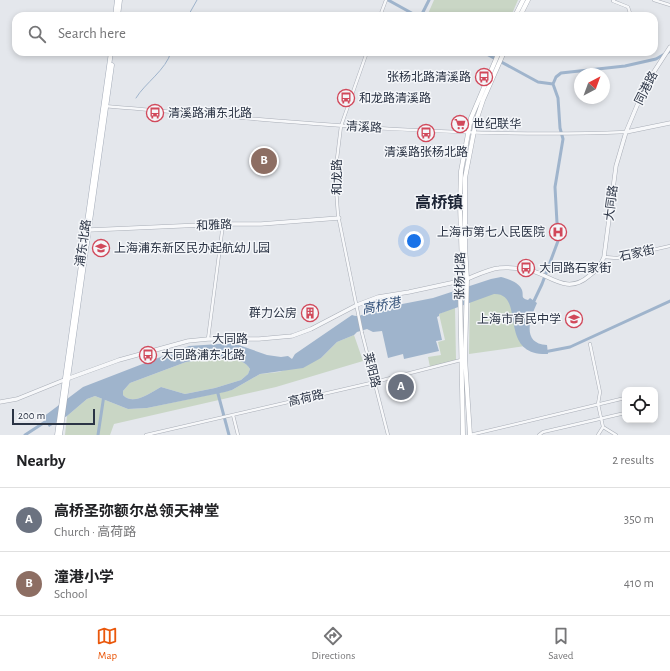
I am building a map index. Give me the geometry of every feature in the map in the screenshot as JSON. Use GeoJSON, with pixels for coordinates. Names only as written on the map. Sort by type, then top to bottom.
{"type":"FeatureCollection","features":[{"type":"Feature","properties":{"kind":"main road"},"geometry":{"type":"LineString","coordinates":[[116,12],[117,0]]}},
{"type":"Feature","properties":{"kind":"main road"},"geometry":{"type":"LineString","coordinates":[[117,12],[120,0]]}},
{"type":"Feature","properties":{"kind":"main road"},"geometry":{"type":"LineString","coordinates":[[517,12],[523,0]]}},
{"type":"Feature","properties":{"kind":"main road"},"geometry":{"type":"LineString","coordinates":[[522,12],[528,0]]}},
{"type":"Feature","properties":{"kind":"main road","name":"浦东北路"},"geometry":{"type":"LineString","coordinates":[[57,435],[111,56]]}},
{"type":"Feature","properties":{"kind":"main road","name":"张杨北路"},"geometry":{"type":"LineString","coordinates":[[470,435],[460,308],[460,281],[462,267],[460,204],[461,171],[471,118],[498,58]]}},
{"type":"Feature","properties":{"kind":"main road","name":"张杨北路"},"geometry":{"type":"LineString","coordinates":[[463,435],[463,359],[467,285],[464,178],[476,121],[498,58]]}},
{"type":"Feature","properties":{"kind":"main road","name":"浦东北路"},"geometry":{"type":"LineString","coordinates":[[66,379],[89,230],[104,106]]}},
{"type":"Feature","properties":{"kind":"main road"},"geometry":{"type":"LineString","coordinates":[[460,281],[467,278]]}},
{"type":"Feature","properties":{"kind":"main road","name":"浦东北路"},"geometry":{"type":"LineString","coordinates":[[60,435],[63,400]]}},
{"type":"Feature","properties":{"kind":"street"},"geometry":{"type":"LineString","coordinates":[[381,12],[386,0]]}},
{"type":"Feature","properties":{"kind":"street"},"geometry":{"type":"LineString","coordinates":[[614,0],[613,1],[628,7],[630,12]]}},
{"type":"Feature","properties":{"kind":"street"},"geometry":{"type":"LineString","coordinates":[[654,0],[670,5]]}},
{"type":"Feature","properties":{"kind":"street","name":"同港路"},"geometry":{"type":"LineString","coordinates":[[626,132],[646,84],[670,46]]}},
{"type":"Feature","properties":{"kind":"street","name":"和龙路"},"geometry":{"type":"LineString","coordinates":[[357,307],[339,218],[335,175],[341,126],[366,56]]}},
{"type":"Feature","properties":{"kind":"street","name":"清溪路"},"geometry":{"type":"LineString","coordinates":[[104,106],[341,126],[468,132],[554,134],[626,132]]}},
{"type":"Feature","properties":{"kind":"street"},"geometry":{"type":"LineString","coordinates":[[626,132],[670,123]]}},
{"type":"Feature","properties":{"kind":"street","name":"大同路"},"geometry":{"type":"LineString","coordinates":[[467,278],[498,268],[526,269],[554,281],[565,284],[576,284],[594,272],[601,264],[604,257],[616,166],[626,132]]}},
{"type":"Feature","properties":{"kind":"street","name":"和雅路"},"geometry":{"type":"LineString","coordinates":[[89,230],[224,224],[261,224],[339,218]]}},
{"type":"Feature","properties":{"kind":"street"},"geometry":{"type":"LineString","coordinates":[[208,339],[224,224]]}},
{"type":"Feature","properties":{"kind":"street","name":"石家街"},"geometry":{"type":"LineString","coordinates":[[604,257],[617,258],[670,246]]}},
{"type":"Feature","properties":{"kind":"street","name":"大同路"},"geometry":{"type":"LineString","coordinates":[[0,402],[17,399],[119,360],[188,341],[208,339],[259,339],[292,336],[311,329],[378,297],[460,281]]}},
{"type":"Feature","properties":{"kind":"street","name":"莱阳路"},"geometry":{"type":"LineString","coordinates":[[357,307],[362,334],[388,435]]}},
{"type":"Feature","properties":{"kind":"street"},"geometry":{"type":"LineString","coordinates":[[590,344],[600,392],[598,404],[600,418],[603,427],[616,435]]}},
{"type":"Feature","properties":{"kind":"street","name":"高荷路"},"geometry":{"type":"LineString","coordinates":[[146,435],[375,382],[463,359]]}},
{"type":"Feature","properties":{"kind":"street"},"geometry":{"type":"LineString","coordinates":[[470,435],[622,399]]}},
{"type":"Feature","properties":{"kind":"street"},"geometry":{"type":"LineString","coordinates":[[539,435],[543,432],[622,414]]}},
{"type":"Feature","properties":{"kind":"street"},"geometry":{"type":"LineString","coordinates":[[233,415],[238,435]]}},
{"type":"Feature","properties":{"kind":"street"},"geometry":{"type":"LineString","coordinates":[[598,435],[603,427]]}},
{"type":"Feature","properties":{"kind":"green space"},"geometry":{"type":"Polygon","coordinates":[[[434,0],[518,0],[513,12],[429,12],[434,0]]]}},
{"type":"Feature","properties":{"kind":"green space"},"geometry":{"type":"Polygon","coordinates":[[[488,288],[512,299],[525,346],[469,354],[470,296],[488,288]]]}},
{"type":"Feature","properties":{"kind":"green space"},"geometry":{"type":"Polygon","coordinates":[[[455,307],[456,360],[430,367],[428,357],[441,355],[438,342],[445,340],[439,314],[455,307]]]}},
{"type":"Feature","properties":{"kind":"green space"},"geometry":{"type":"Polygon","coordinates":[[[354,335],[363,361],[276,387],[114,424],[110,435],[65,435],[67,416],[87,399],[95,396],[128,409],[147,408],[232,390],[260,374],[279,372],[321,358],[337,342],[354,335]]]}},
{"type":"Feature","properties":{"kind":"green space"},"geometry":{"type":"Polygon","coordinates":[[[218,357],[234,358],[246,364],[250,369],[248,374],[241,380],[215,388],[185,394],[161,387],[137,399],[127,398],[123,395],[123,391],[130,383],[186,362],[218,357]]]}},
{"type":"Feature","properties":{"kind":"water"},"geometry":{"type":"Polygon","coordinates":[[[501,277],[513,281],[521,287],[524,298],[528,300],[530,298],[537,303],[530,323],[531,335],[533,340],[539,344],[547,345],[548,354],[532,352],[522,345],[517,336],[509,303],[504,296],[494,294],[439,314],[437,317],[442,340],[436,341],[439,351],[404,359],[403,354],[388,358],[382,331],[373,332],[367,329],[357,332],[354,335],[337,342],[321,358],[303,368],[260,374],[232,390],[225,392],[147,408],[128,409],[95,396],[87,399],[67,416],[49,427],[43,417],[83,387],[189,346],[233,343],[267,355],[281,357],[288,356],[292,359],[295,354],[352,315],[362,315],[370,309],[391,310],[392,306],[433,298],[501,277]],[[227,357],[186,362],[130,383],[123,391],[123,395],[127,398],[137,399],[161,387],[185,394],[215,388],[241,380],[248,374],[250,369],[243,362],[227,357]]]}},
{"type":"Feature","properties":{"kind":"waterway"},"geometry":{"type":"LineString","coordinates":[[190,12],[197,0]]}},
{"type":"Feature","properties":{"kind":"waterway"},"geometry":{"type":"LineString","coordinates":[[388,0],[410,12]]}},
{"type":"Feature","properties":{"kind":"waterway"},"geometry":{"type":"LineString","coordinates":[[423,12],[429,0]]}},
{"type":"Feature","properties":{"kind":"waterway"},"geometry":{"type":"LineString","coordinates":[[533,303],[542,284],[558,241],[555,187],[563,139],[560,128],[558,98],[553,84],[556,77],[561,73],[625,66],[656,59],[670,51]]}},
{"type":"Feature","properties":{"kind":"waterway"},"geometry":{"type":"LineString","coordinates":[[136,98],[165,65],[169,56]]}},
{"type":"Feature","properties":{"kind":"waterway"},"geometry":{"type":"LineString","coordinates":[[490,56],[538,82],[553,84]]}},
{"type":"Feature","properties":{"kind":"waterway","name":"高桥港"},"geometry":{"type":"LineString","coordinates":[[544,352],[570,347],[670,301]]}},
{"type":"Feature","properties":{"kind":"waterway"},"geometry":{"type":"LineString","coordinates":[[217,390],[229,435]]}},
{"type":"Feature","properties":{"kind":"waterway"},"geometry":{"type":"LineString","coordinates":[[98,435],[104,395]]}},
{"type":"Feature","properties":{"kind":"waterway"},"geometry":{"type":"LineString","coordinates":[[25,435],[48,420]]}},
{"type":"Feature","properties":{"kind":"place","name":"张杨北路清溪路"},"geometry":{"type":"Point","coordinates":[484,77]}},
{"type":"Feature","properties":{"kind":"place","name":"和龙路清溪路"},"geometry":{"type":"Point","coordinates":[346,98]}},
{"type":"Feature","properties":{"kind":"place","name":"清溪路浦东北路"},"geometry":{"type":"Point","coordinates":[155,113]}},
{"type":"Feature","properties":{"kind":"place","name":"世纪联华"},"geometry":{"type":"Point","coordinates":[460,124]}},
{"type":"Feature","properties":{"kind":"place","name":"清溪路张杨北路"},"geometry":{"type":"Point","coordinates":[426,133]}},
{"type":"Feature","properties":{"kind":"place","name":"潼港小学"},"geometry":{"type":"Point","coordinates":[264,161]}},
{"type":"Feature","properties":{"kind":"place","name":"上海市第七人民医院"},"geometry":{"type":"Point","coordinates":[558,232]}},
{"type":"Feature","properties":{"kind":"place","name":"上海浦东新区民办起航幼儿园"},"geometry":{"type":"Point","coordinates":[101,248]}},
{"type":"Feature","properties":{"kind":"place","name":"大同路石家街"},"geometry":{"type":"Point","coordinates":[526,268]}},
{"type":"Feature","properties":{"kind":"place","name":"群力公房"},"geometry":{"type":"Point","coordinates":[310,313]}},
{"type":"Feature","properties":{"kind":"place","name":"上海市育民中学"},"geometry":{"type":"Point","coordinates":[574,319]}},
{"type":"Feature","properties":{"kind":"place","name":"大同路浦东北路"},"geometry":{"type":"Point","coordinates":[148,355]}},
{"type":"Feature","properties":{"kind":"place","name":"高桥圣弥额尔总领天神堂"},"geometry":{"type":"Point","coordinates":[401,387]}},
{"type":"Feature","properties":{"kind":"district","name":"高桥镇"},"geometry":{"type":"Point","coordinates":[439,202]}}]}
